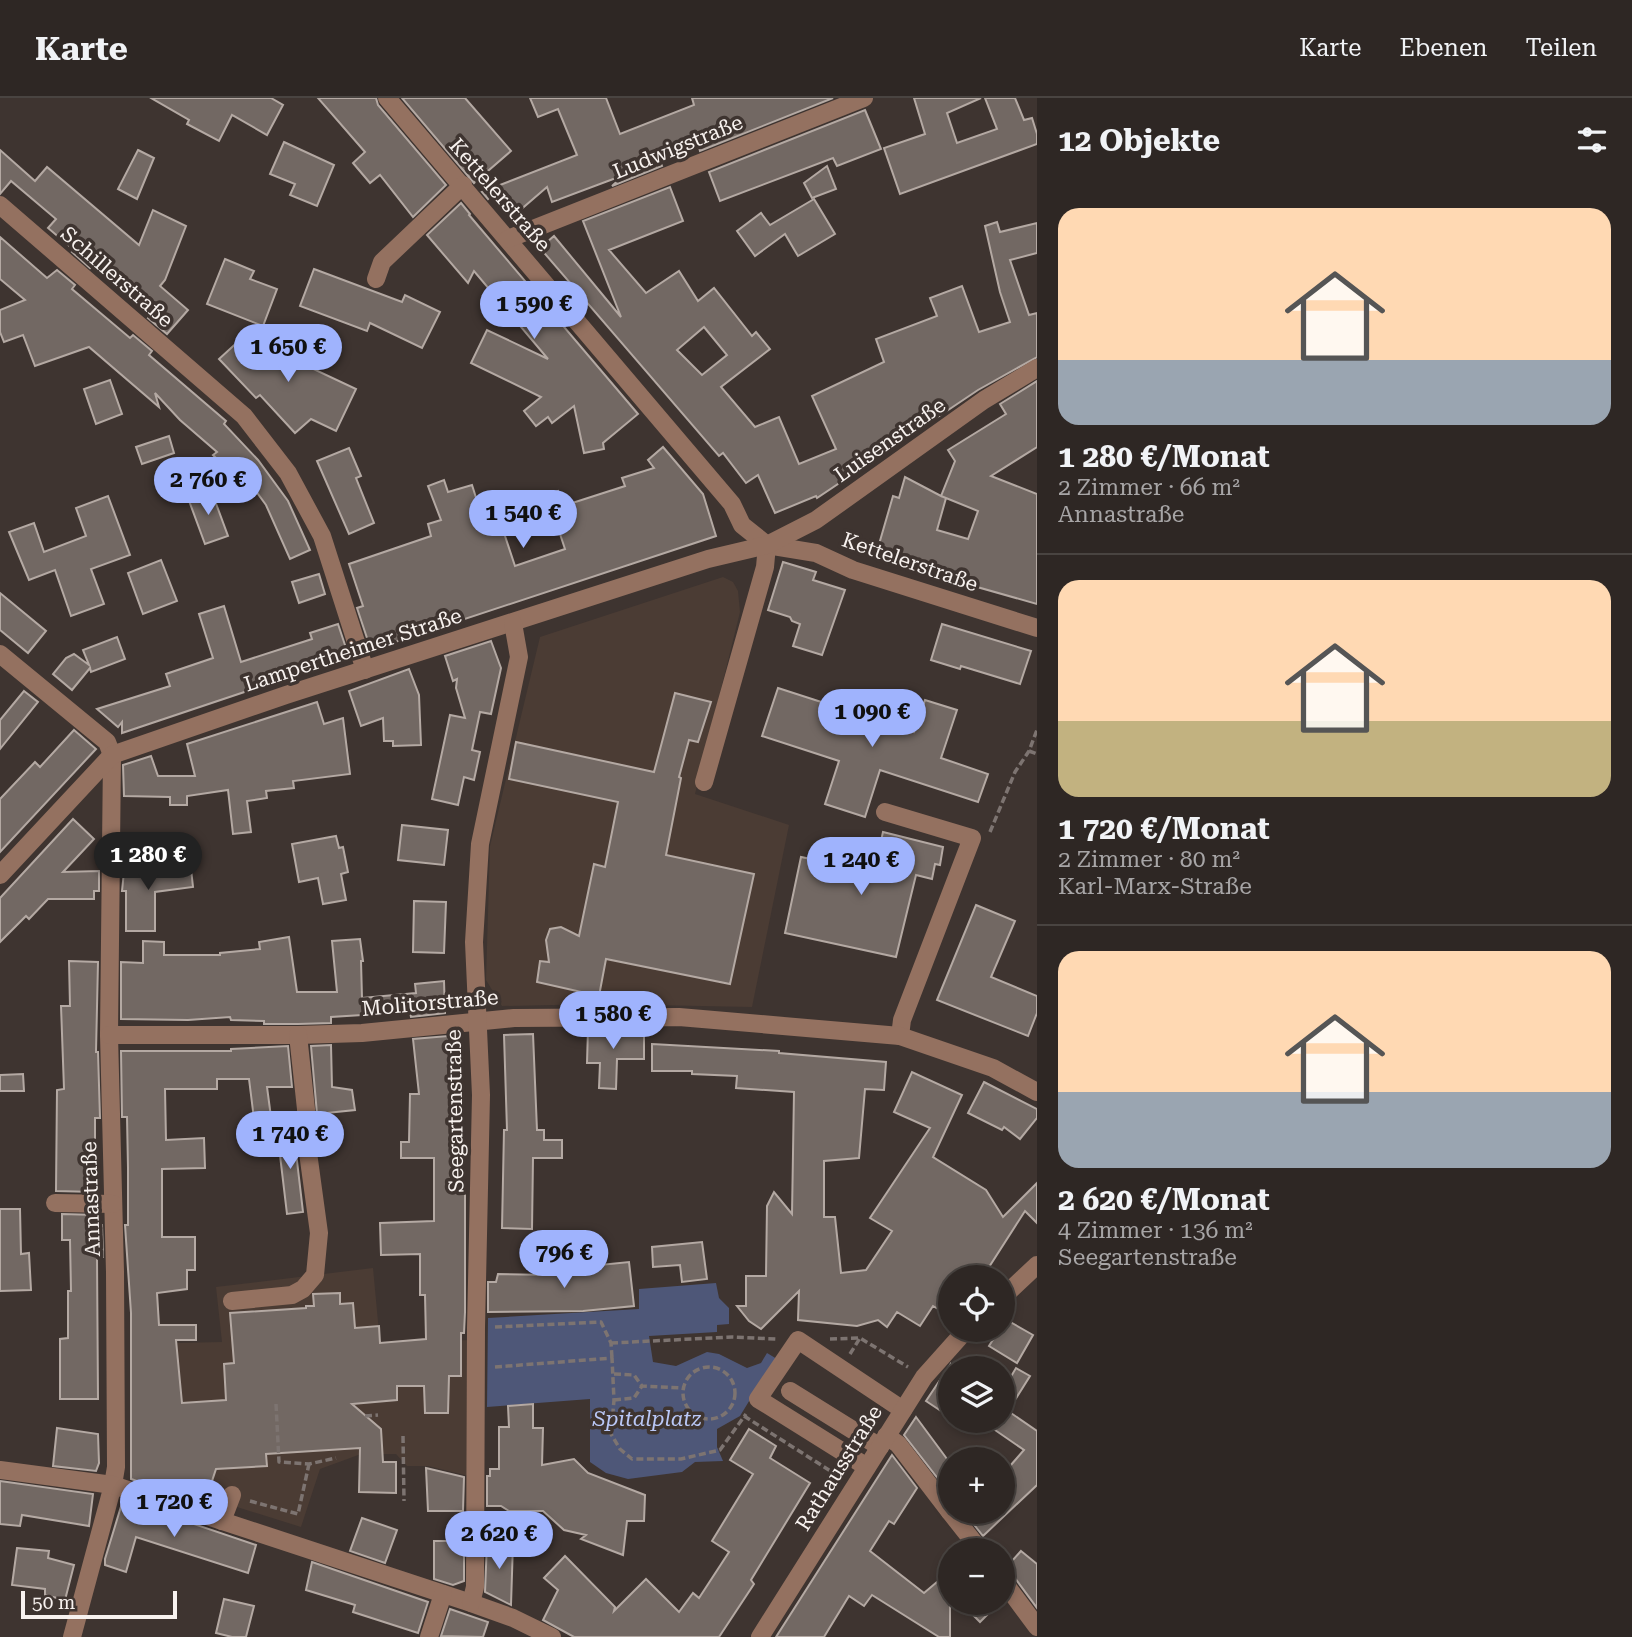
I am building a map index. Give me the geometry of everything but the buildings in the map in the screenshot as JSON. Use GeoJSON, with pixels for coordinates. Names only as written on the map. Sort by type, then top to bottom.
{"type":"FeatureCollection","features":[{"type":"Feature","properties":{"kind":"street","name":"Kettelerstraße"},"geometry":{"type":"LineString","coordinates":[[387,98],[732,504],[742,525],[767,545],[816,553],[853,570],[1037,628]]}},
{"type":"Feature","properties":{"kind":"street","name":"Ludwigstraße"},"geometry":{"type":"LineString","coordinates":[[508,239],[857,99]]}},
{"type":"Feature","properties":{"kind":"street"},"geometry":{"type":"LineString","coordinates":[[376,279],[382,262],[463,185]]}},
{"type":"Feature","properties":{"kind":"street","name":"Schillerstraße"},"geometry":{"type":"LineString","coordinates":[[0,205],[244,416],[288,473],[321,536],[365,670]]}},
{"type":"Feature","properties":{"kind":"street","name":"Luisenstraße"},"geometry":{"type":"LineString","coordinates":[[767,545],[816,520],[984,400],[1037,368]]}},
{"type":"Feature","properties":{"kind":"street"},"geometry":{"type":"LineString","coordinates":[[704,782],[765,567],[767,545]]}},
{"type":"Feature","properties":{"kind":"street","name":"Lampertheimer Straße"},"geometry":{"type":"LineString","coordinates":[[0,875],[112,755],[708,559],[767,545]]}},
{"type":"Feature","properties":{"kind":"street","name":"Seegartenstraße"},"geometry":{"type":"LineString","coordinates":[[471,1603],[475,1587],[476,1328],[481,1095],[474,942],[480,845],[519,657],[513,623]]}},
{"type":"Feature","properties":{"kind":"street"},"geometry":{"type":"LineString","coordinates":[[0,654],[107,742],[112,755]]}},
{"type":"Feature","properties":{"kind":"street","name":"Annastraße"},"geometry":{"type":"LineString","coordinates":[[72,1637],[116,1467],[109,1035],[112,755]]}},
{"type":"Feature","properties":{"kind":"street"},"geometry":{"type":"LineString","coordinates":[[885,812],[972,838],[902,1020],[900,1036]]}},
{"type":"Feature","properties":{"kind":"street","name":"Molitorstraße"},"geometry":{"type":"LineString","coordinates":[[109,1035],[362,1033],[514,1018],[679,1017],[900,1036],[993,1068],[1037,1092]]}},
{"type":"Feature","properties":{"kind":"street"},"geometry":{"type":"LineString","coordinates":[[232,1301],[292,1295],[303,1289],[316,1275],[319,1233],[306,1138],[306,1109],[298,1035]]}},
{"type":"Feature","properties":{"kind":"street"},"geometry":{"type":"LineString","coordinates":[[55,1203],[113,1204]]}},
{"type":"Feature","properties":{"kind":"street"},"geometry":{"type":"LineString","coordinates":[[1015,1286],[1037,1265]]}},
{"type":"Feature","properties":{"kind":"street"},"geometry":{"type":"LineString","coordinates":[[867,1467],[756,1402],[798,1340],[903,1410]]}},
{"type":"Feature","properties":{"kind":"street","name":"Rathausstraße"},"geometry":{"type":"LineString","coordinates":[[760,1637],[924,1377],[955,1342]]}},
{"type":"Feature","properties":{"kind":"street"},"geometry":{"type":"LineString","coordinates":[[790,1391],[883,1442],[898,1444],[938,1496]]}},
{"type":"Feature","properties":{"kind":"street"},"geometry":{"type":"LineString","coordinates":[[0,1470],[113,1485],[471,1603],[513,1618],[552,1637]]}},
{"type":"Feature","properties":{"kind":"street"},"geometry":{"type":"LineString","coordinates":[[222,1521],[232,1495]]}},
{"type":"Feature","properties":{"kind":"street"},"geometry":{"type":"LineString","coordinates":[[959,1524],[971,1538]]}},
{"type":"Feature","properties":{"kind":"street"},"geometry":{"type":"LineString","coordinates":[[429,1637],[443,1594]]}},
{"type":"Feature","properties":{"kind":"street"},"geometry":{"type":"LineString","coordinates":[[1015,1597],[1037,1627]]}},
{"type":"Feature","properties":{"kind":"path"},"geometry":{"type":"LineString","coordinates":[[972,838],[989,834],[1014,772],[1029,751],[1037,730]]}},
{"type":"Feature","properties":{"kind":"path"},"geometry":{"type":"LineString","coordinates":[[1029,751],[1037,754]]}},
{"type":"Feature","properties":{"kind":"path"},"geometry":{"type":"LineString","coordinates":[[476,1328],[601,1322],[611,1343],[614,1400],[611,1434],[620,1449],[632,1459],[681,1459],[720,1450],[756,1402]]}},
{"type":"Feature","properties":{"kind":"path"},"geometry":{"type":"LineString","coordinates":[[476,1368],[612,1358]]}},
{"type":"Feature","properties":{"kind":"path"},"geometry":{"type":"LineString","coordinates":[[715,1368],[729,1376],[735,1392],[734,1400],[724,1415],[708,1419],[699,1417],[686,1406],[683,1388],[692,1374],[699,1369],[715,1368]]}},
{"type":"Feature","properties":{"kind":"path"},"geometry":{"type":"LineString","coordinates":[[613,1374],[634,1375],[642,1386]]}},
{"type":"Feature","properties":{"kind":"path"},"geometry":{"type":"LineString","coordinates":[[642,1386],[683,1388]]}},
{"type":"Feature","properties":{"kind":"path"},"geometry":{"type":"LineString","coordinates":[[614,1400],[634,1398],[642,1386]]}},
{"type":"Feature","properties":{"kind":"path"},"geometry":{"type":"LineString","coordinates":[[276,1405],[279,1462],[309,1464],[336,1458]]}},
{"type":"Feature","properties":{"kind":"path"},"geometry":{"type":"LineString","coordinates":[[365,1416],[378,1415]]}},
{"type":"Feature","properties":{"kind":"path"},"geometry":{"type":"LineString","coordinates":[[744,1416],[855,1486]]}},
{"type":"Feature","properties":{"kind":"path"},"geometry":{"type":"LineString","coordinates":[[403,1436],[404,1501]]}},
{"type":"Feature","properties":{"kind":"path"},"geometry":{"type":"LineString","coordinates":[[232,1495],[298,1514],[309,1464]]}},
{"type":"Feature","properties":{"kind":"shaded area"},"geometry":{"type":"Polygon","coordinates":[[[723,577],[733,582],[738,591],[740,612],[695,794],[789,825],[752,1007],[599,1004],[502,1006],[486,980],[490,846],[540,637],[723,577]]]}},
{"type":"Feature","properties":{"kind":"shaded area"},"geometry":{"type":"Polygon","coordinates":[[[373,1268],[380,1343],[470,1340],[469,1476],[428,1466],[407,1466],[396,1454],[361,1454],[320,1469],[301,1527],[202,1496],[215,1473],[188,1454],[177,1343],[222,1342],[216,1287],[373,1268]]]}},
{"type":"Feature","properties":{"kind":"green space","name":"Spitalplatz"},"geometry":{"type":"Polygon","coordinates":[[[716,1283],[719,1298],[729,1308],[729,1324],[717,1325],[717,1332],[649,1336],[653,1362],[676,1366],[707,1352],[719,1354],[747,1368],[761,1363],[767,1353],[782,1362],[754,1393],[740,1416],[717,1429],[717,1447],[723,1461],[695,1462],[682,1472],[628,1479],[606,1473],[590,1462],[590,1399],[487,1407],[488,1318],[639,1309],[639,1289],[716,1283]]]}}]}
